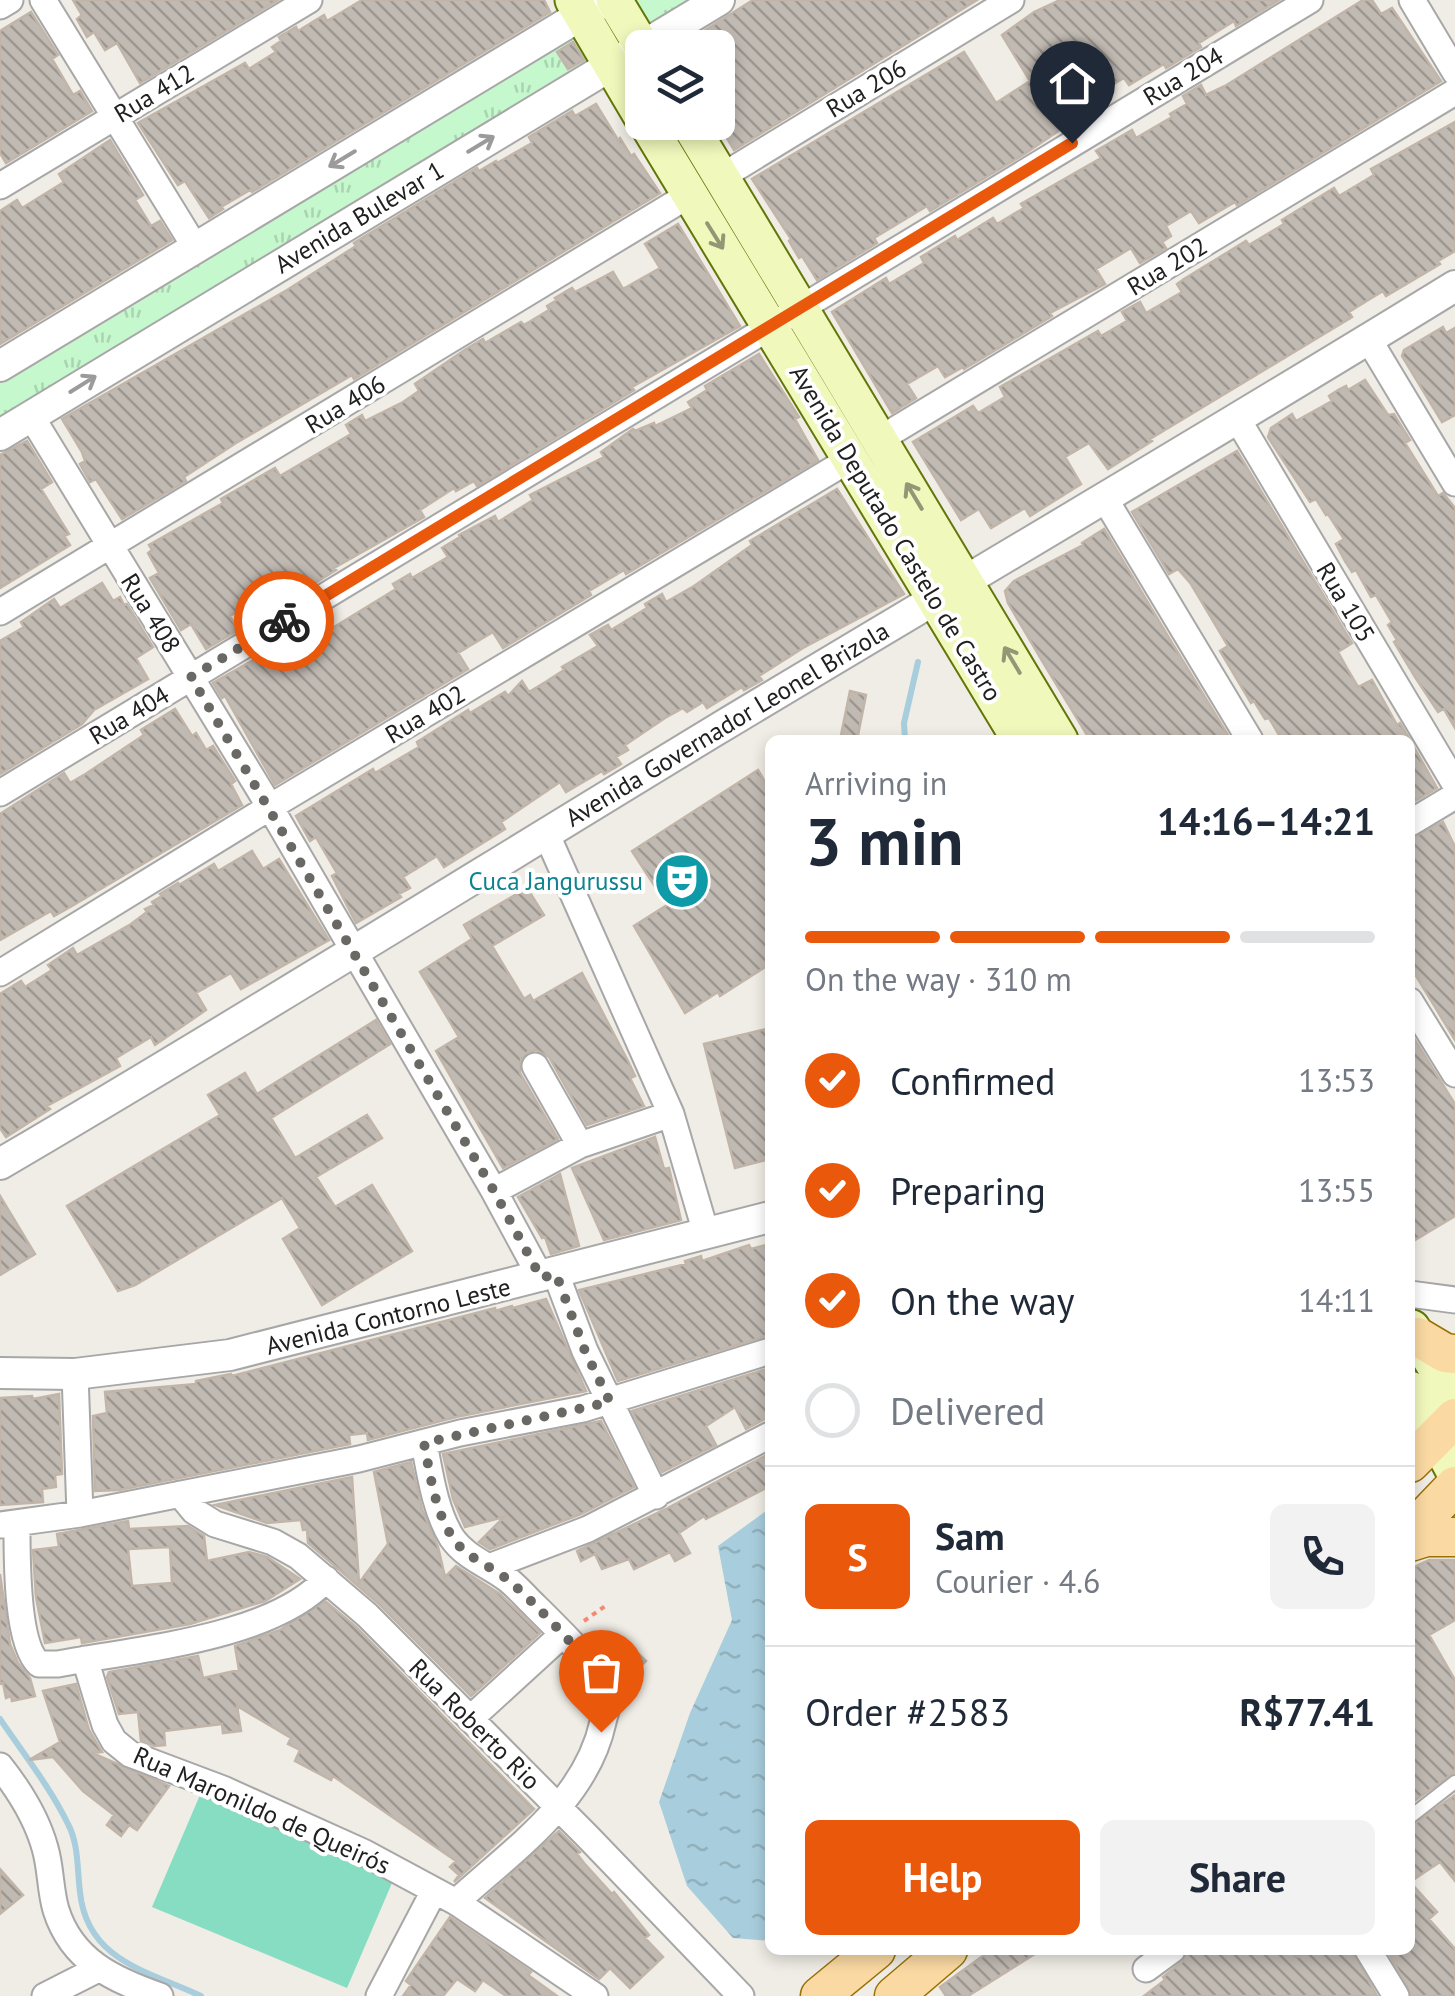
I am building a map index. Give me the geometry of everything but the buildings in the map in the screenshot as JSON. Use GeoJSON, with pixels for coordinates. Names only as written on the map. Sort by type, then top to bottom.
{"type":"FeatureCollection","features":[{"type":"Feature","properties":{"kind":"main road"},"geometry":{"type":"LineString","coordinates":[[614,0],[633,30]]}},
{"type":"Feature","properties":{"kind":"main road","name":"Avenida Deputado Castelo de Castro"},"geometry":{"type":"LineString","coordinates":[[587,5],[625,88]]}},
{"type":"Feature","properties":{"kind":"main road","name":"Avenida Deputado Castelo de Castro"},"geometry":{"type":"LineString","coordinates":[[656,140],[690,195],[785,316],[950,589],[1056,735]]}},
{"type":"Feature","properties":{"kind":"main road","name":"Avenida Deputado Castelo de Castro"},"geometry":{"type":"LineString","coordinates":[[699,140],[721,177],[785,316]]}},
{"type":"Feature","properties":{"kind":"main road","name":"Avenida Deputado Castelo de Castro"},"geometry":{"type":"LineString","coordinates":[[950,589],[1018,735]]}},
{"type":"Feature","properties":{"kind":"main road"},"geometry":{"type":"LineString","coordinates":[[1415,1331],[1445,1353],[1455,1354]]}},
{"type":"Feature","properties":{"kind":"main road"},"geometry":{"type":"LineString","coordinates":[[1415,1332],[1455,1400]]}},
{"type":"Feature","properties":{"kind":"main road"},"geometry":{"type":"LineString","coordinates":[[1415,1400],[1455,1473]]}},
{"type":"Feature","properties":{"kind":"main road"},"geometry":{"type":"LineString","coordinates":[[1415,1528],[1455,1486]]}},
{"type":"Feature","properties":{"kind":"main road"},"geometry":{"type":"LineString","coordinates":[[1415,1540],[1455,1536]]}},
{"type":"Feature","properties":{"kind":"main road"},"geometry":{"type":"LineString","coordinates":[[820,1996],[870,1955]]}},
{"type":"Feature","properties":{"kind":"main road"},"geometry":{"type":"LineString","coordinates":[[888,1955],[904,1988],[942,1955]]}},
{"type":"Feature","properties":{"kind":"street"},"geometry":{"type":"LineString","coordinates":[[0,6],[10,0]]}},
{"type":"Feature","properties":{"kind":"street"},"geometry":{"type":"LineString","coordinates":[[43,0],[195,247]]}},
{"type":"Feature","properties":{"kind":"street","name":"Rua 412"},"geometry":{"type":"LineString","coordinates":[[0,186],[309,0]]}},
{"type":"Feature","properties":{"kind":"street","name":"Avenida Bulevar 1"},"geometry":{"type":"LineString","coordinates":[[670,30],[719,0]]}},
{"type":"Feature","properties":{"kind":"street","name":"Rua 206"},"geometry":{"type":"LineString","coordinates":[[721,177],[1012,0]]}},
{"type":"Feature","properties":{"kind":"street","name":"Rua 204"},"geometry":{"type":"LineString","coordinates":[[785,316],[1310,0]]}},
{"type":"Feature","properties":{"kind":"street"},"geometry":{"type":"LineString","coordinates":[[1412,0],[1455,72]]}},
{"type":"Feature","properties":{"kind":"street"},"geometry":{"type":"LineString","coordinates":[[0,366],[587,5]]}},
{"type":"Feature","properties":{"kind":"street","name":"Avenida Bulevar 1"},"geometry":{"type":"LineString","coordinates":[[0,435],[625,58]]}},
{"type":"Feature","properties":{"kind":"street","name":"Rua 202"},"geometry":{"type":"LineString","coordinates":[[866,448],[1455,92]]}},
{"type":"Feature","properties":{"kind":"street","name":"Rua 406"},"geometry":{"type":"LineString","coordinates":[[0,612],[690,195]]}},
{"type":"Feature","properties":{"kind":"street","name":"Avenida Governador Leonel Brizola"},"geometry":{"type":"LineString","coordinates":[[0,1164],[1455,286]]}},
{"type":"Feature","properties":{"kind":"street","name":"Rua 404"},"geometry":{"type":"LineString","coordinates":[[0,793],[785,316]]}},
{"type":"Feature","properties":{"kind":"street"},"geometry":{"type":"LineString","coordinates":[[1368,340],[1455,483]]}},
{"type":"Feature","properties":{"kind":"street","name":"Rua 408"},"geometry":{"type":"LineString","coordinates":[[31,416],[270,807],[352,952],[548,1276],[656,1496]]}},
{"type":"Feature","properties":{"kind":"street","name":"Rua 105"},"geometry":{"type":"LineString","coordinates":[[1238,420],[1455,784]]}},
{"type":"Feature","properties":{"kind":"street","name":"Rua 402"},"geometry":{"type":"LineString","coordinates":[[0,973],[866,448]]}},
{"type":"Feature","properties":{"kind":"street"},"geometry":{"type":"LineString","coordinates":[[1105,499],[1247,735]]}},
{"type":"Feature","properties":{"kind":"street"},"geometry":{"type":"LineString","coordinates":[[1415,819],[1455,796]]}},
{"type":"Feature","properties":{"kind":"street"},"geometry":{"type":"LineString","coordinates":[[546,833],[671,1114],[706,1234]]}},
{"type":"Feature","properties":{"kind":"street"},"geometry":{"type":"LineString","coordinates":[[1415,1009],[1455,1074]]}},
{"type":"Feature","properties":{"kind":"street"},"geometry":{"type":"LineString","coordinates":[[535,1066],[580,1145]]}},
{"type":"Feature","properties":{"kind":"street"},"geometry":{"type":"LineString","coordinates":[[494,1191],[580,1145],[671,1114]]}},
{"type":"Feature","properties":{"kind":"street","name":"Avenida Contorno Leste"},"geometry":{"type":"LineString","coordinates":[[0,1372],[75,1374],[230,1356],[765,1218]]}},
{"type":"Feature","properties":{"kind":"street"},"geometry":{"type":"LineString","coordinates":[[1415,1295],[1455,1300]]}},
{"type":"Feature","properties":{"kind":"street"},"geometry":{"type":"LineString","coordinates":[[326,1579],[281,1612],[238,1628],[39,1664],[30,1656],[8,1536],[80,1514],[610,1402],[765,1354]]}},
{"type":"Feature","properties":{"kind":"street"},"geometry":{"type":"LineString","coordinates":[[75,1374],[80,1514]]}},
{"type":"Feature","properties":{"kind":"street"},"geometry":{"type":"LineString","coordinates":[[488,1567],[588,1529],[765,1438]]}},
{"type":"Feature","properties":{"kind":"street"},"geometry":{"type":"LineString","coordinates":[[379,1996],[397,1956],[445,1896],[558,1808],[580,1782],[601,1732],[609,1696],[603,1682],[563,1634],[508,1579],[467,1554],[453,1539],[436,1498],[424,1443]]}},
{"type":"Feature","properties":{"kind":"street","name":"Rua Roberto Rio"},"geometry":{"type":"LineString","coordinates":[[180,1494],[214,1524],[273,1542],[326,1579],[470,1719],[740,1996]]}},
{"type":"Feature","properties":{"kind":"street"},"geometry":{"type":"LineString","coordinates":[[470,1719],[563,1634]]}},
{"type":"Feature","properties":{"kind":"street","name":"Rua Maronildo de Queirós"},"geometry":{"type":"LineString","coordinates":[[85,1658],[105,1726],[114,1741],[130,1754],[314,1828],[445,1896],[595,1996]]}},
{"type":"Feature","properties":{"kind":"street"},"geometry":{"type":"LineString","coordinates":[[0,1766],[26,1806],[45,1848],[57,1911],[77,1949],[98,1969],[160,1996]]}},
{"type":"Feature","properties":{"kind":"street"},"geometry":{"type":"LineString","coordinates":[[1146,1969],[1165,1955]]}},
{"type":"Feature","properties":{"kind":"street"},"geometry":{"type":"LineString","coordinates":[[1371,1955],[1396,1996]]}},
{"type":"Feature","properties":{"kind":"street"},"geometry":{"type":"LineString","coordinates":[[45,1996],[98,1969]]}},
{"type":"Feature","properties":{"kind":"lane"},"geometry":{"type":"LineString","coordinates":[[1415,1813],[1455,1782]]}},
{"type":"Feature","properties":{"kind":"path"},"geometry":{"type":"LineString","coordinates":[[563,1634],[608,1604]]}},
{"type":"Feature","properties":{"kind":"green space"},"geometry":{"type":"Polygon","coordinates":[[[626,0],[700,0],[651,30],[644,30],[626,0]]]}},
{"type":"Feature","properties":{"kind":"green space"},"geometry":{"type":"Polygon","coordinates":[[[572,34],[592,67],[0,427],[0,378],[572,34]]]}},
{"type":"Feature","properties":{"kind":"green space"},"geometry":{"type":"Polygon","coordinates":[[[200,1795],[395,1876],[347,1988],[152,1907],[200,1795]]]}},
{"type":"Feature","properties":{"kind":"water"},"geometry":{"type":"Polygon","coordinates":[[[765,1512],[765,1941],[733,1938],[687,1886],[659,1802],[690,1713],[732,1620],[718,1546],[765,1512]]]}},
{"type":"Feature","properties":{"kind":"waterway"},"geometry":{"type":"LineString","coordinates":[[905,735],[918,662]]}},
{"type":"Feature","properties":{"kind":"waterway"},"geometry":{"type":"LineString","coordinates":[[0,1719],[45,1783],[72,1832],[80,1892],[94,1934],[123,1960],[201,1996]]}},
{"type":"Feature","properties":{"kind":"way so far"},"geometry":{"type":"LineString","coordinates":[[284,621],[191,677],[494,1191],[541,1278],[556,1274],[585,1351],[610,1402],[424,1443],[436,1498],[453,1539],[467,1554],[508,1579],[563,1634],[603,1682],[609,1696],[601,1732]]}},
{"type":"Feature","properties":{"kind":"place","name":"Cuca Jangurussu"},"geometry":{"type":"Point","coordinates":[682,881]}},
{"type":"Feature","properties":{"kind":"route"},"geometry":{"type":"LineString","coordinates":[[284,621],[1072,143]]}}]}
